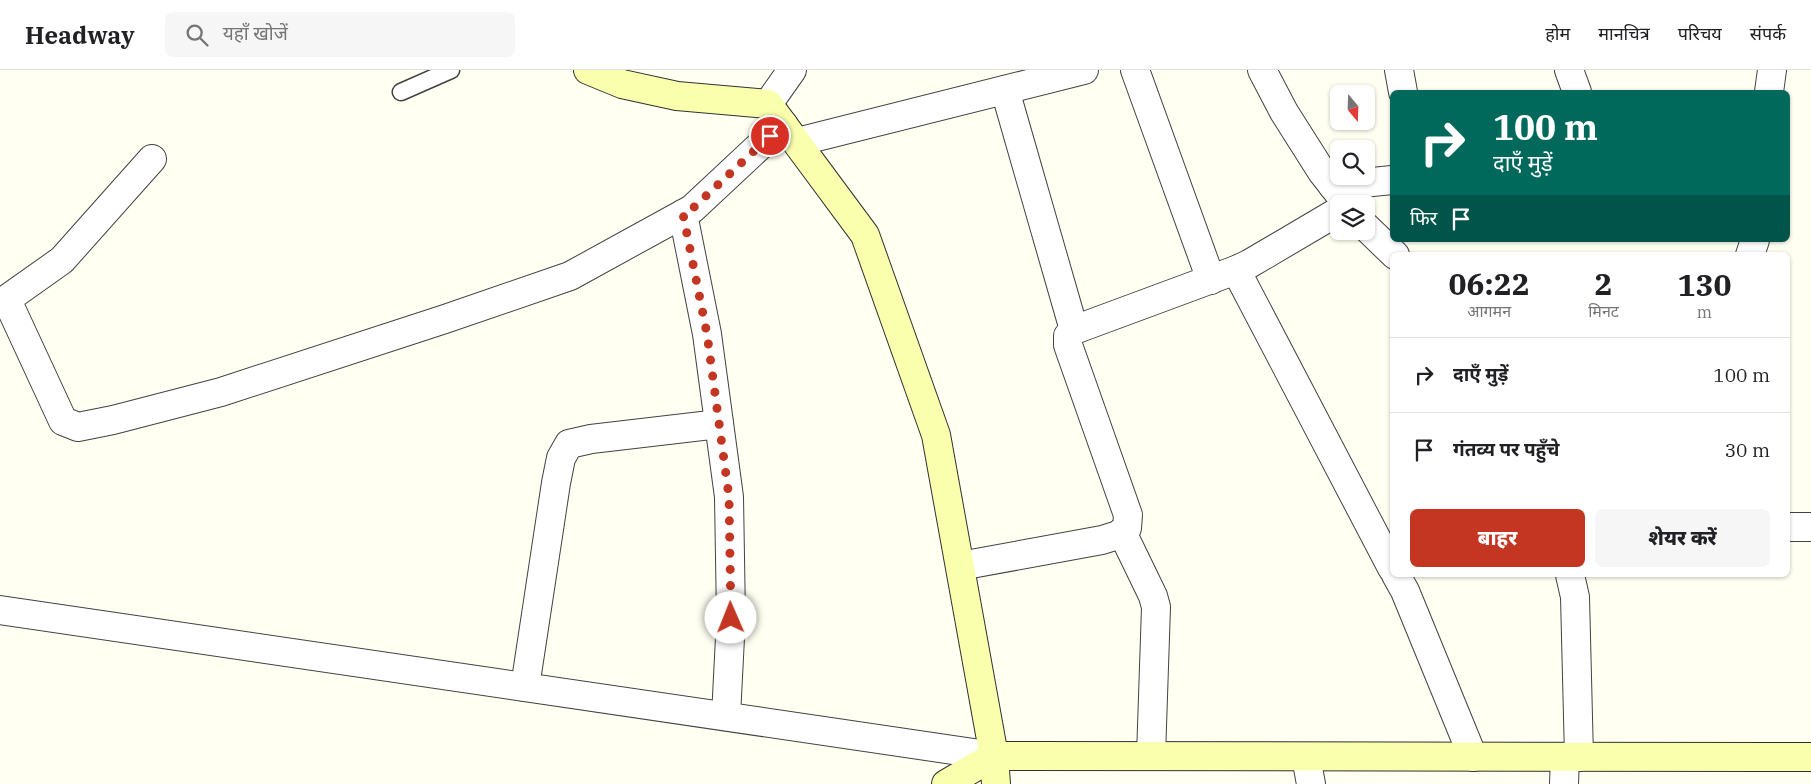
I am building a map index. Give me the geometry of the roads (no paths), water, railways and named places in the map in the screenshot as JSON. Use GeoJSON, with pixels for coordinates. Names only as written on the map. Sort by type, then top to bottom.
{"type":"FeatureCollection","features":[{"type":"Feature","properties":{"kind":"street"},"geometry":{"type":"LineString","coordinates":[[588,70],[622,84],[783,124],[1005,90],[1084,70]]}},
{"type":"Feature","properties":{"kind":"street"},"geometry":{"type":"LineString","coordinates":[[152,159],[62,260],[3,302],[64,421],[78,427],[113,420],[221,392],[446,319],[570,276],[692,209],[783,124],[792,70]]}},
{"type":"Feature","properties":{"kind":"street"},"geometry":{"type":"LineString","coordinates":[[1135,70],[1211,280]]}},
{"type":"Feature","properties":{"kind":"street"},"geometry":{"type":"LineString","coordinates":[[1262,70],[1284,112],[1337,195]]}},
{"type":"Feature","properties":{"kind":"street"},"geometry":{"type":"LineString","coordinates":[[1399,70],[1403,90]]}},
{"type":"Feature","properties":{"kind":"street"},"geometry":{"type":"LineString","coordinates":[[1569,70],[1576,90]]}},
{"type":"Feature","properties":{"kind":"street"},"geometry":{"type":"LineString","coordinates":[[1769,90],[1772,70]]}},
{"type":"Feature","properties":{"kind":"street"},"geometry":{"type":"LineString","coordinates":[[1005,90],[1074,330]]}},
{"type":"Feature","properties":{"kind":"street"},"geometry":{"type":"LineString","coordinates":[[783,124],[865,235],[936,434],[994,756],[996,784]]}},
{"type":"Feature","properties":{"kind":"street"},"geometry":{"type":"LineString","coordinates":[[1353,195],[1390,181]]}},
{"type":"Feature","properties":{"kind":"street"},"geometry":{"type":"LineString","coordinates":[[960,566],[1102,540],[1118,535],[1127,528],[1128,515],[1068,345],[1068,336],[1074,330],[1211,280],[1249,264],[1330,207]]}},
{"type":"Feature","properties":{"kind":"street"},"geometry":{"type":"LineString","coordinates":[[683,214],[707,334],[729,497],[731,618],[726,716]]}},
{"type":"Feature","properties":{"kind":"street"},"geometry":{"type":"LineString","coordinates":[[1375,235],[1392,252]]}},
{"type":"Feature","properties":{"kind":"street"},"geometry":{"type":"LineString","coordinates":[[1236,270],[1390,564]]}},
{"type":"Feature","properties":{"kind":"street"},"geometry":{"type":"LineString","coordinates":[[525,687],[556,483],[561,458],[569,444],[591,439],[719,424]]}},
{"type":"Feature","properties":{"kind":"street"},"geometry":{"type":"LineString","coordinates":[[1790,527],[1811,527]]}},
{"type":"Feature","properties":{"kind":"street"},"geometry":{"type":"LineString","coordinates":[[1122,532],[1153,596],[1156,607],[1151,756]]}},
{"type":"Feature","properties":{"kind":"street"},"geometry":{"type":"LineString","coordinates":[[1397,577],[1473,757]]}},
{"type":"Feature","properties":{"kind":"street"},"geometry":{"type":"LineString","coordinates":[[1564,784],[1572,757],[1575,597],[1570,577]]}},
{"type":"Feature","properties":{"kind":"street"},"geometry":{"type":"LineString","coordinates":[[0,610],[994,756],[1811,757]]}},
{"type":"Feature","properties":{"kind":"street"},"geometry":{"type":"LineString","coordinates":[[946,784],[994,756]]}},
{"type":"Feature","properties":{"kind":"street"},"geometry":{"type":"LineString","coordinates":[[1306,757],[1311,784]]}},
{"type":"Feature","properties":{"kind":"lane"},"geometry":{"type":"LineString","coordinates":[[401,92],[451,70]]}}]}
